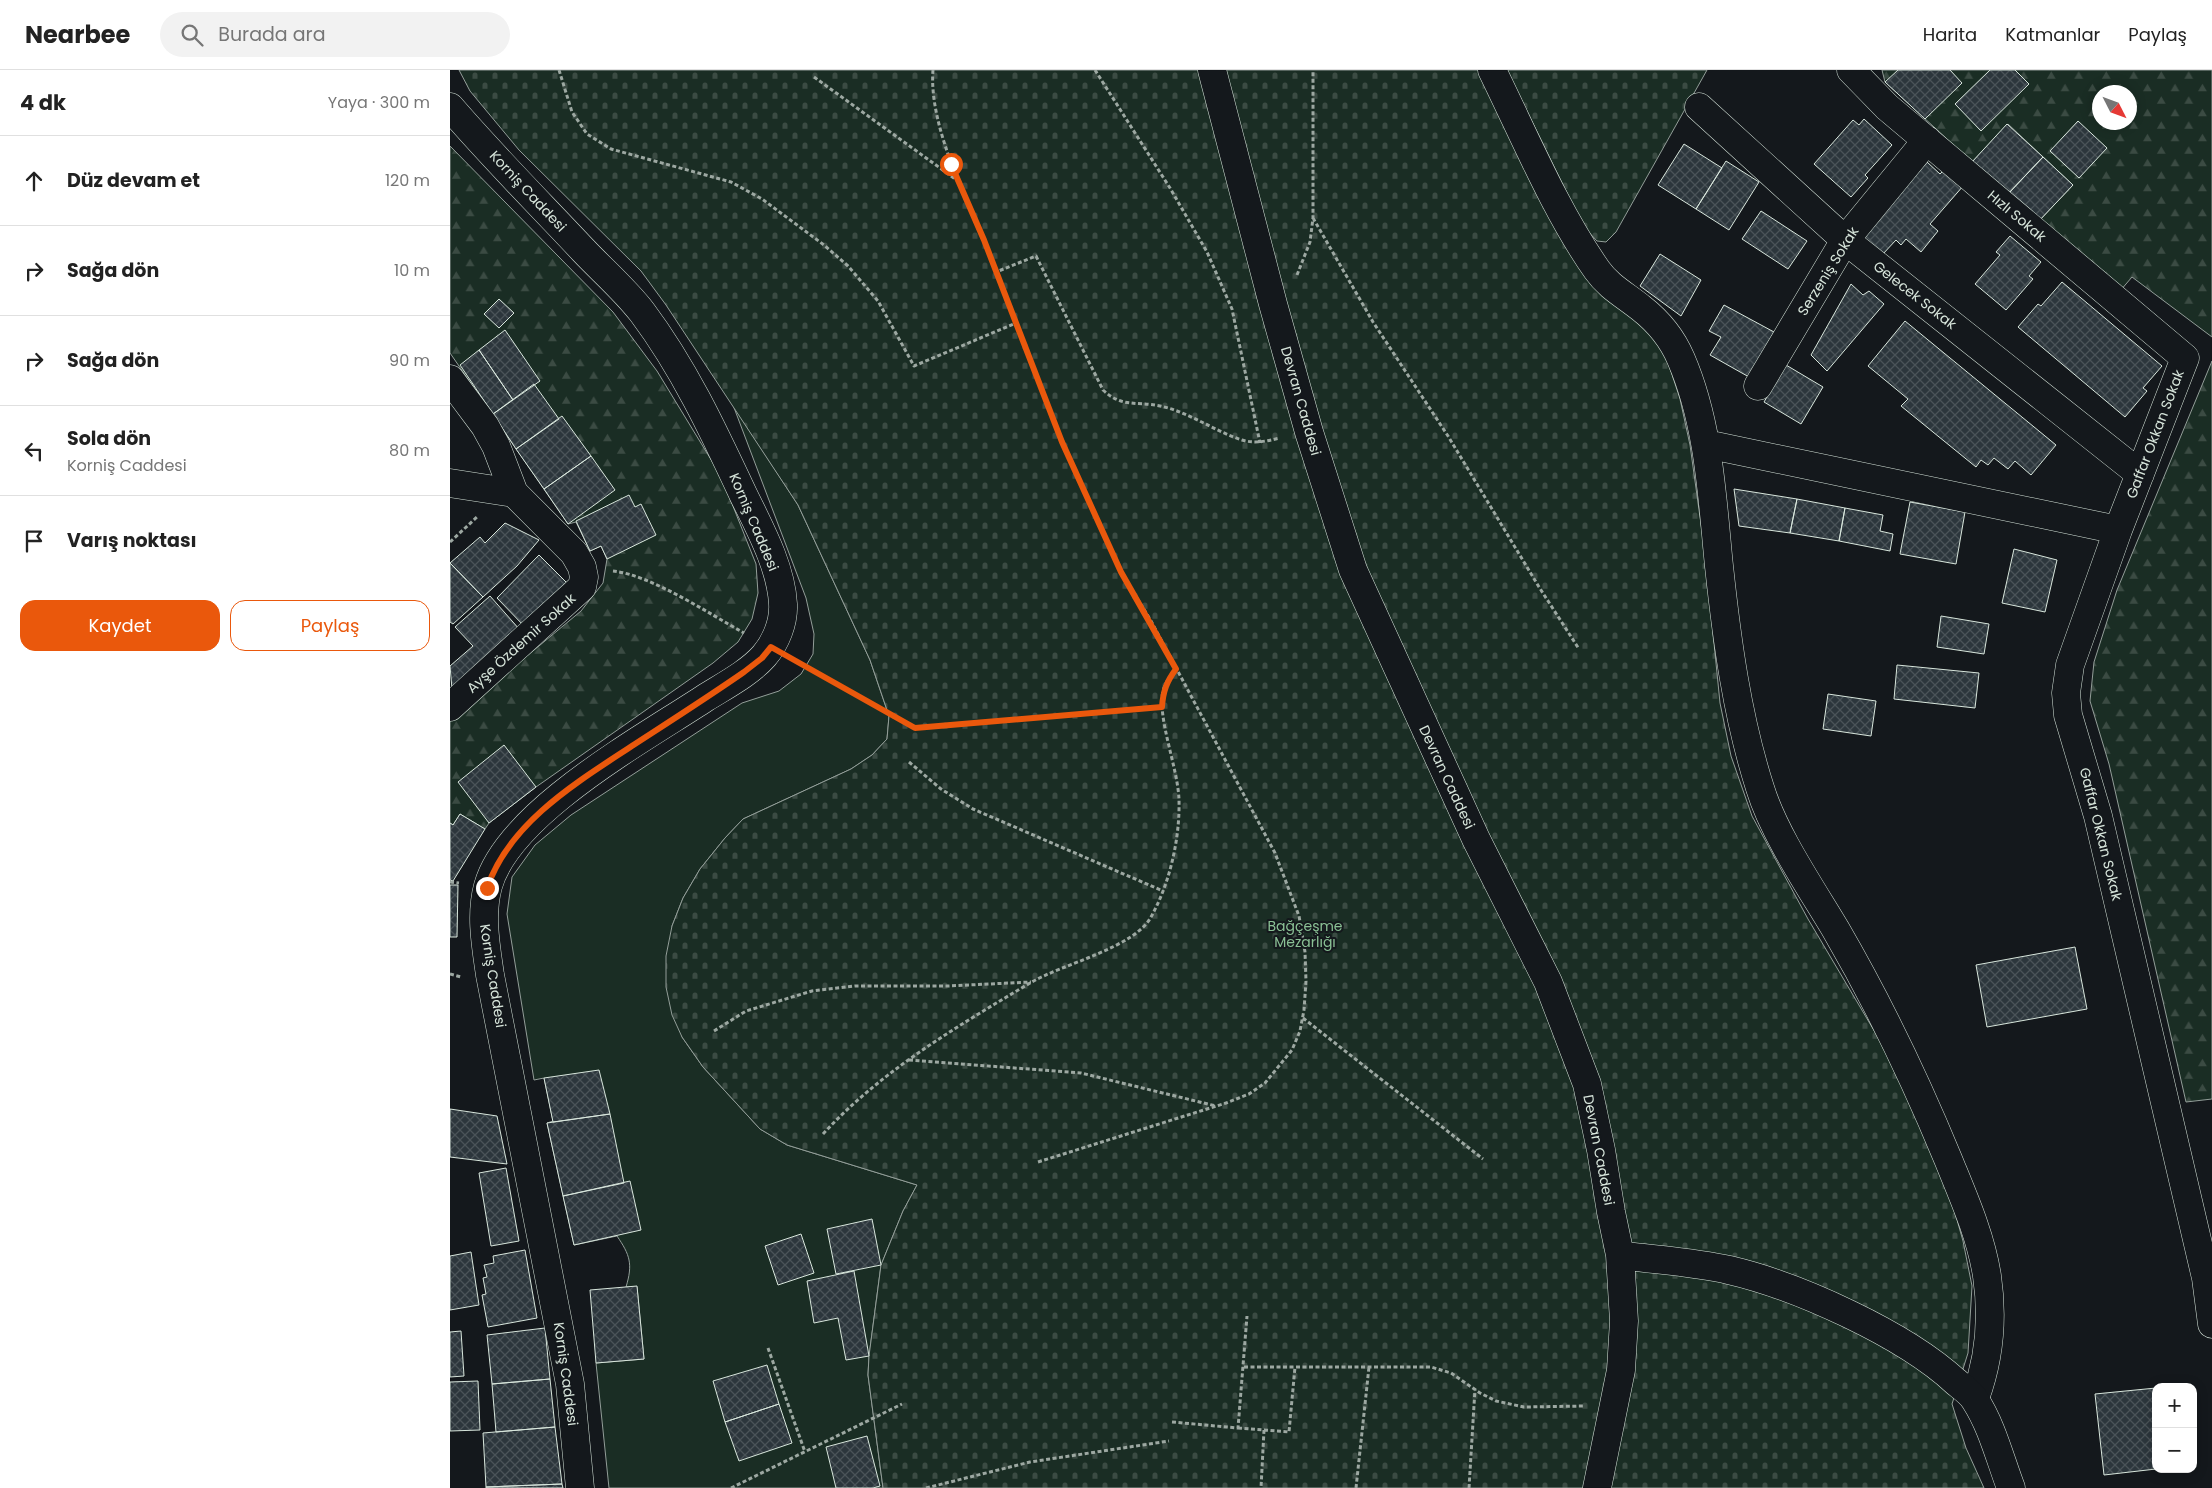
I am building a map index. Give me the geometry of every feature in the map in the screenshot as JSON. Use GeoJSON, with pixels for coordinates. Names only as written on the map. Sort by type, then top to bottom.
{"type":"FeatureCollection","features":[{"type":"Feature","properties":{"kind":"street","name":"Devran Caddesi"},"geometry":{"type":"LineString","coordinates":[[1212,70],[1273,304],[1309,432],[1353,570],[1476,839],[1548,982],[1568,1029],[1587,1084],[1602,1150],[1620,1255],[1624,1321],[1621,1370],[1597,1488]]}},
{"type":"Feature","properties":{"kind":"street"},"geometry":{"type":"LineString","coordinates":[[1492,70],[1548,183],[1587,256],[1613,289],[1639,306],[1660,325],[1673,341],[1683,363],[1706,444],[1723,604],[1737,698],[1746,740],[1761,793],[1784,841],[1888,1024],[1920,1089],[1968,1209],[1987,1274],[1990,1316],[1987,1353],[1980,1384],[1974,1398]]}},
{"type":"Feature","properties":{"kind":"street","name":"Hızlı Sokak"},"geometry":{"type":"LineString","coordinates":[[1851,70],[1887,107],[2185,358]]}},
{"type":"Feature","properties":{"kind":"street","name":"Korniş Caddesi"},"geometry":{"type":"LineString","coordinates":[[450,107],[640,310],[672,355],[700,403],[774,564],[783,603],[782,618],[771,647],[762,658],[744,672],[591,773],[555,800],[531,821],[510,845],[495,866],[487,888],[484,919],[490,975],[570,1384],[580,1488]]}},
{"type":"Feature","properties":{"kind":"street","name":"Gelecek Sokak"},"geometry":{"type":"LineString","coordinates":[[1698,107],[1845,240],[2140,474]]}},
{"type":"Feature","properties":{"kind":"street","name":"Serzeniş Sokak"},"geometry":{"type":"LineString","coordinates":[[1758,386],[1845,240],[1927,140]]}},
{"type":"Feature","properties":{"kind":"street","name":"Gaffar Okkan Sokak"},"geometry":{"type":"LineString","coordinates":[[2185,358],[2118,530],[2070,666],[2066,693],[2068,715],[2100,826],[2206,1278],[2212,1324]]}},
{"type":"Feature","properties":{"kind":"street"},"geometry":{"type":"LineString","coordinates":[[450,379],[485,426],[496,446],[514,493],[574,553],[582,567]]}},
{"type":"Feature","properties":{"kind":"street"},"geometry":{"type":"LineString","coordinates":[[1706,444],[2118,530]]}},
{"type":"Feature","properties":{"kind":"street"},"geometry":{"type":"LineString","coordinates":[[450,483],[514,493]]}},
{"type":"Feature","properties":{"kind":"street","name":"Ayşe Özdemir Sokak"},"geometry":{"type":"LineString","coordinates":[[450,707],[582,587],[584,577],[582,567]]}},
{"type":"Feature","properties":{"kind":"street"},"geometry":{"type":"LineString","coordinates":[[1620,1255],[1728,1270],[1778,1284],[1825,1304],[1898,1340],[1941,1368],[1974,1398],[1989,1429],[2011,1488]]}},
{"type":"Feature","properties":{"kind":"path"},"geometry":{"type":"LineString","coordinates":[[559,70],[572,112],[587,134],[611,149],[731,182],[762,199],[824,245],[848,266],[878,301],[914,366],[1016,323]]}},
{"type":"Feature","properties":{"kind":"path"},"geometry":{"type":"LineString","coordinates":[[933,70],[934,96],[940,128],[951,164],[996,272],[1062,442],[1121,572],[1176,669],[1275,853],[1299,916],[1305,952],[1306,981],[1300,1031],[1292,1050],[1265,1083],[1249,1094],[1217,1106],[1038,1162]]}},
{"type":"Feature","properties":{"kind":"path"},"geometry":{"type":"LineString","coordinates":[[996,272],[1036,256],[1103,390],[1113,400],[1123,403],[1162,406],[1190,416],[1242,440],[1260,443],[1232,309],[1211,260],[1170,188],[1095,70]]}},
{"type":"Feature","properties":{"kind":"path"},"geometry":{"type":"LineString","coordinates":[[1273,304],[1295,280],[1310,242],[1313,218],[1313,70]]}},
{"type":"Feature","properties":{"kind":"path"},"geometry":{"type":"LineString","coordinates":[[814,77],[959,181]]}},
{"type":"Feature","properties":{"kind":"path"},"geometry":{"type":"LineString","coordinates":[[1313,218],[1373,322],[1448,436],[1539,587],[1579,649]]}},
{"type":"Feature","properties":{"kind":"path"},"geometry":{"type":"LineString","coordinates":[[582,567],[628,573],[652,583],[915,728],[1162,707]]}},
{"type":"Feature","properties":{"kind":"path"},"geometry":{"type":"LineString","coordinates":[[823,1134],[848,1106],[908,1060],[1032,982],[1114,946],[1134,934],[1151,917],[1163,891],[1178,821],[1176,771],[1162,707],[1163,691],[1168,679],[1176,669]]}},
{"type":"Feature","properties":{"kind":"path"},"geometry":{"type":"LineString","coordinates":[[909,762],[941,789],[973,809],[1163,891]]}},
{"type":"Feature","properties":{"kind":"path"},"geometry":{"type":"LineString","coordinates":[[714,1031],[746,1011],[812,991],[855,986],[955,986],[1032,982]]}},
{"type":"Feature","properties":{"kind":"path"},"geometry":{"type":"LineString","coordinates":[[1303,1018],[1482,1159]]}},
{"type":"Feature","properties":{"kind":"path"},"geometry":{"type":"LineString","coordinates":[[908,1060],[1081,1074],[1217,1106]]}},
{"type":"Feature","properties":{"kind":"path"},"geometry":{"type":"LineString","coordinates":[[1238,1428],[1247,1316]]}},
{"type":"Feature","properties":{"kind":"path"},"geometry":{"type":"LineString","coordinates":[[768,1348],[805,1452]]}},
{"type":"Feature","properties":{"kind":"path"},"geometry":{"type":"LineString","coordinates":[[1244,1366],[1431,1368],[1451,1373],[1475,1390],[1496,1401],[1524,1407],[1614,1406]]}},
{"type":"Feature","properties":{"kind":"path"},"geometry":{"type":"LineString","coordinates":[[1172,1422],[1289,1432],[1295,1367]]}},
{"type":"Feature","properties":{"kind":"path"},"geometry":{"type":"LineString","coordinates":[[1356,1488],[1369,1367]]}},
{"type":"Feature","properties":{"kind":"path"},"geometry":{"type":"LineString","coordinates":[[1469,1488],[1475,1390]]}},
{"type":"Feature","properties":{"kind":"path"},"geometry":{"type":"LineString","coordinates":[[731,1488],[902,1404]]}},
{"type":"Feature","properties":{"kind":"path"},"geometry":{"type":"LineString","coordinates":[[1261,1488],[1264,1430]]}},
{"type":"Feature","properties":{"kind":"path"},"geometry":{"type":"LineString","coordinates":[[926,1488],[1030,1462],[1169,1441]]}},
{"type":"Feature","properties":{"kind":"green space","name":"Bağçeşme Mezarlığı"},"geometry":{"type":"Polygon","coordinates":[[[459,70],[1479,70],[1665,353],[1680,399],[1690,445],[1705,553],[1720,703],[1731,756],[1752,816],[1808,919],[1898,1071],[1948,1188],[1963,1241],[1972,1286],[1968,1353],[1952,1404],[1966,1448],[1984,1488],[883,1488],[868,1375],[869,1356],[881,1265],[903,1211],[917,1185],[787,1145],[760,1129],[703,1067],[682,1037],[672,1015],[666,987],[666,956],[672,926],[683,898],[700,869],[725,838],[743,819],[851,769],[872,755],[887,739],[889,716],[870,660],[798,505],[666,305],[641,271],[519,150],[470,91],[459,70]]]}},
{"type":"Feature","properties":{"kind":"green space"},"geometry":{"type":"Polygon","coordinates":[[[1507,70],[1707,70],[1616,232],[1606,242],[1597,241],[1583,226],[1507,70]]]}},
{"type":"Feature","properties":{"kind":"green space"},"geometry":{"type":"Polygon","coordinates":[[[1882,70],[2212,70],[2212,337],[2132,277],[2120,291],[2037,223],[2073,185],[2008,124],[1972,162],[1885,82],[1882,70]]]}},
{"type":"Feature","properties":{"kind":"green space"},"geometry":{"type":"Polygon","coordinates":[[[450,146],[613,312],[657,371],[721,476],[756,564],[758,593],[752,619],[738,642],[713,663],[536,787],[489,823],[485,829],[460,814],[453,825],[450,823],[450,720],[581,611],[603,583],[607,559],[601,546],[590,551],[576,522],[568,524],[450,353],[450,146]]]}},
{"type":"Feature","properties":{"kind":"green space"},"geometry":{"type":"Polygon","coordinates":[[[2212,361],[2212,1099],[2186,1102],[2109,764],[2090,701],[2094,662],[2117,590],[2212,361]]]}},
{"type":"Feature","properties":{"kind":"green space"},"geometry":{"type":"Polygon","coordinates":[[[733,405],[798,505],[870,660],[889,716],[887,739],[872,755],[851,769],[743,819],[700,869],[683,898],[672,926],[682,1037],[703,1067],[760,1129],[787,1145],[917,1185],[903,1211],[881,1265],[869,1356],[868,1375],[883,1488],[609,1488],[596,1363],[644,1359],[637,1287],[626,1287],[630,1266],[629,1260],[617,1236],[574,1245],[547,1123],[553,1121],[544,1078],[534,1080],[507,914],[512,877],[535,845],[571,815],[742,703],[779,691],[801,674],[813,654],[814,634],[806,598],[733,405]]]}},
{"type":"Feature","properties":{"kind":"building"},"geometry":{"type":"Polygon","coordinates":[[[1898,70],[1950,70],[1962,83],[1925,119],[1885,82],[1898,70]]]}},
{"type":"Feature","properties":{"kind":"building"},"geometry":{"type":"Polygon","coordinates":[[[1990,70],[2015,70],[2029,84],[1981,131],[1955,104],[1990,70]]]}},
{"type":"Feature","properties":{"kind":"building"},"geometry":{"type":"Polygon","coordinates":[[[1864,119],[1892,145],[1865,175],[1868,178],[1851,197],[1814,164],[1853,120],[1859,125],[1864,119]]]}},
{"type":"Feature","properties":{"kind":"building"},"geometry":{"type":"Polygon","coordinates":[[[2078,121],[2107,148],[2079,178],[2050,151],[2078,121]]]}},
{"type":"Feature","properties":{"kind":"building"},"geometry":{"type":"Polygon","coordinates":[[[2007,124],[2043,157],[2007,195],[1972,162],[2007,124]]]}},
{"type":"Feature","properties":{"kind":"building"},"geometry":{"type":"Polygon","coordinates":[[[1684,144],[1722,168],[1696,209],[1658,185],[1684,144]]]}},
{"type":"Feature","properties":{"kind":"building"},"geometry":{"type":"Polygon","coordinates":[[[2043,157],[2073,185],[2037,223],[2007,195],[2043,157]]]}},
{"type":"Feature","properties":{"kind":"building"},"geometry":{"type":"Polygon","coordinates":[[[1726,161],[1759,182],[1729,230],[1696,209],[1726,161]]]}},
{"type":"Feature","properties":{"kind":"building"},"geometry":{"type":"Polygon","coordinates":[[[1927,162],[1940,174],[1945,169],[1964,185],[1930,224],[1938,231],[1921,252],[1906,239],[1901,245],[1896,240],[1882,255],[1862,237],[1927,162]]]}},
{"type":"Feature","properties":{"kind":"building"},"geometry":{"type":"Polygon","coordinates":[[[1761,211],[1807,241],[1788,269],[1742,239],[1761,211]]]}},
{"type":"Feature","properties":{"kind":"building"},"geometry":{"type":"Polygon","coordinates":[[[2010,236],[2041,262],[2029,276],[2033,279],[2006,310],[1975,284],[2000,255],[1996,252],[2010,236]]]}},
{"type":"Feature","properties":{"kind":"building"},"geometry":{"type":"Polygon","coordinates":[[[1660,254],[1701,280],[1681,316],[1640,286],[1660,254]]]}},
{"type":"Feature","properties":{"kind":"building"},"geometry":{"type":"Polygon","coordinates":[[[2062,282],[2162,366],[2143,388],[2147,391],[2125,417],[2018,327],[2038,304],[2041,306],[2062,282]]]}},
{"type":"Feature","properties":{"kind":"building"},"geometry":{"type":"Polygon","coordinates":[[[1851,284],[1863,295],[1869,291],[1884,304],[1827,371],[1811,355],[1851,284]]]}},
{"type":"Feature","properties":{"kind":"building"},"geometry":{"type":"Polygon","coordinates":[[[499,299],[514,313],[499,328],[484,314],[499,299]]]}},
{"type":"Feature","properties":{"kind":"building"},"geometry":{"type":"Polygon","coordinates":[[[1724,305],[1774,332],[1749,377],[1710,355],[1721,337],[1709,331],[1724,305]]]}},
{"type":"Feature","properties":{"kind":"building"},"geometry":{"type":"Polygon","coordinates":[[[1905,321],[2056,445],[2031,475],[2015,461],[2008,469],[1994,458],[1988,465],[1981,460],[1976,467],[1901,406],[1908,399],[1868,366],[1905,321]]]}},
{"type":"Feature","properties":{"kind":"building"},"geometry":{"type":"Polygon","coordinates":[[[505,330],[540,381],[513,400],[479,350],[505,330]]]}},
{"type":"Feature","properties":{"kind":"building"},"geometry":{"type":"Polygon","coordinates":[[[479,350],[513,400],[493,414],[460,365],[479,350]]]}},
{"type":"Feature","properties":{"kind":"building"},"geometry":{"type":"Polygon","coordinates":[[[1786,365],[1823,387],[1801,424],[1764,402],[1786,365]]]}},
{"type":"Feature","properties":{"kind":"building"},"geometry":{"type":"Polygon","coordinates":[[[534,384],[559,419],[516,449],[493,414],[534,384]]]}},
{"type":"Feature","properties":{"kind":"building"},"geometry":{"type":"Polygon","coordinates":[[[562,416],[591,456],[544,489],[516,449],[562,416]]]}},
{"type":"Feature","properties":{"kind":"building"},"geometry":{"type":"Polygon","coordinates":[[[591,456],[615,490],[568,524],[544,489],[591,456]]]}},
{"type":"Feature","properties":{"kind":"building"},"geometry":{"type":"Polygon","coordinates":[[[1734,489],[1797,499],[1790,533],[1739,526],[1734,489]]]}},
{"type":"Feature","properties":{"kind":"building"},"geometry":{"type":"Polygon","coordinates":[[[629,495],[635,507],[641,504],[656,535],[607,559],[601,546],[590,551],[576,521],[629,495]]]}},
{"type":"Feature","properties":{"kind":"building"},"geometry":{"type":"Polygon","coordinates":[[[1797,499],[1845,508],[1839,541],[1790,533],[1797,499]]]}},
{"type":"Feature","properties":{"kind":"building"},"geometry":{"type":"Polygon","coordinates":[[[1910,502],[1965,512],[1956,564],[1900,554],[1910,502]]]}},
{"type":"Feature","properties":{"kind":"building"},"geometry":{"type":"Polygon","coordinates":[[[1845,508],[1883,515],[1880,531],[1893,534],[1890,551],[1839,541],[1845,508]]]}},
{"type":"Feature","properties":{"kind":"building"},"geometry":{"type":"Polygon","coordinates":[[[505,523],[539,540],[517,566],[483,597],[450,563],[480,537],[485,543],[505,523]]]}},
{"type":"Feature","properties":{"kind":"building"},"geometry":{"type":"Polygon","coordinates":[[[2014,549],[2057,560],[2045,612],[2002,603],[2014,549]]]}},
{"type":"Feature","properties":{"kind":"building"},"geometry":{"type":"Polygon","coordinates":[[[539,555],[568,584],[525,627],[497,598],[539,555]]]}},
{"type":"Feature","properties":{"kind":"building"},"geometry":{"type":"Polygon","coordinates":[[[450,563],[483,597],[453,624],[450,622],[450,563]]]}},
{"type":"Feature","properties":{"kind":"building"},"geometry":{"type":"Polygon","coordinates":[[[490,596],[520,630],[452,689],[450,666],[473,646],[455,627],[490,596]]]}},
{"type":"Feature","properties":{"kind":"building"},"geometry":{"type":"Polygon","coordinates":[[[1941,616],[1989,624],[1984,654],[1937,647],[1941,616]]]}},
{"type":"Feature","properties":{"kind":"building"},"geometry":{"type":"Polygon","coordinates":[[[1897,665],[1979,673],[1975,708],[1894,699],[1897,665]]]}},
{"type":"Feature","properties":{"kind":"building"},"geometry":{"type":"Polygon","coordinates":[[[1828,694],[1876,701],[1871,736],[1823,729],[1828,694]]]}},
{"type":"Feature","properties":{"kind":"building"},"geometry":{"type":"Polygon","coordinates":[[[504,745],[536,787],[489,823],[458,782],[504,745]]]}},
{"type":"Feature","properties":{"kind":"building"},"geometry":{"type":"Polygon","coordinates":[[[460,814],[485,829],[453,881],[450,880],[450,823],[453,825],[460,814]]]}},
{"type":"Feature","properties":{"kind":"building"},"geometry":{"type":"Polygon","coordinates":[[[450,885],[458,885],[457,937],[450,937],[450,885]]]}},
{"type":"Feature","properties":{"kind":"building"},"geometry":{"type":"Polygon","coordinates":[[[2075,947],[2087,1009],[1987,1027],[1976,965],[2075,947]]]}},
{"type":"Feature","properties":{"kind":"building"},"geometry":{"type":"Polygon","coordinates":[[[599,1070],[610,1114],[553,1122],[544,1078],[599,1070]]]}},
{"type":"Feature","properties":{"kind":"building"},"geometry":{"type":"Polygon","coordinates":[[[450,1109],[497,1116],[507,1164],[450,1157],[450,1109]]]}},
{"type":"Feature","properties":{"kind":"building"},"geometry":{"type":"Polygon","coordinates":[[[610,1114],[624,1183],[563,1196],[547,1123],[610,1114]]]}},
{"type":"Feature","properties":{"kind":"building"},"geometry":{"type":"Polygon","coordinates":[[[506,1168],[519,1241],[491,1246],[479,1173],[506,1168]]]}},
{"type":"Feature","properties":{"kind":"building"},"geometry":{"type":"Polygon","coordinates":[[[630,1181],[641,1230],[574,1245],[563,1196],[630,1181]]]}},
{"type":"Feature","properties":{"kind":"building"},"geometry":{"type":"Polygon","coordinates":[[[872,1219],[881,1265],[836,1274],[827,1229],[872,1219]]]}},
{"type":"Feature","properties":{"kind":"building"},"geometry":{"type":"Polygon","coordinates":[[[801,1234],[814,1273],[778,1285],[765,1246],[801,1234]]]}},
{"type":"Feature","properties":{"kind":"building"},"geometry":{"type":"Polygon","coordinates":[[[525,1250],[537,1318],[488,1327],[482,1295],[486,1294],[483,1278],[487,1277],[484,1265],[494,1263],[493,1256],[525,1250]]]}},
{"type":"Feature","properties":{"kind":"building"},"geometry":{"type":"Polygon","coordinates":[[[471,1252],[479,1305],[450,1310],[450,1256],[471,1252]]]}},
{"type":"Feature","properties":{"kind":"building"},"geometry":{"type":"Polygon","coordinates":[[[854,1271],[869,1356],[846,1360],[838,1318],[814,1323],[807,1281],[854,1271]]]}},
{"type":"Feature","properties":{"kind":"building"},"geometry":{"type":"Polygon","coordinates":[[[637,1286],[644,1359],[596,1363],[590,1290],[637,1286]]]}},
{"type":"Feature","properties":{"kind":"building"},"geometry":{"type":"Polygon","coordinates":[[[545,1328],[550,1379],[492,1384],[487,1335],[545,1328]]]}},
{"type":"Feature","properties":{"kind":"building"},"geometry":{"type":"Polygon","coordinates":[[[461,1331],[464,1376],[450,1377],[450,1332],[461,1331]]]}},
{"type":"Feature","properties":{"kind":"building"},"geometry":{"type":"Polygon","coordinates":[[[767,1365],[779,1404],[725,1422],[713,1381],[767,1365]]]}},
{"type":"Feature","properties":{"kind":"building"},"geometry":{"type":"Polygon","coordinates":[[[550,1379],[555,1427],[496,1432],[492,1384],[550,1379]]]}},
{"type":"Feature","properties":{"kind":"building"},"geometry":{"type":"Polygon","coordinates":[[[478,1381],[480,1430],[450,1431],[450,1382],[478,1381]]]}},
{"type":"Feature","properties":{"kind":"building"},"geometry":{"type":"Polygon","coordinates":[[[2152,1388],[2152,1469],[2104,1475],[2095,1394],[2152,1388]]]}},
{"type":"Feature","properties":{"kind":"building"},"geometry":{"type":"Polygon","coordinates":[[[779,1404],[792,1443],[739,1461],[725,1422],[779,1404]]]}},
{"type":"Feature","properties":{"kind":"building"},"geometry":{"type":"Polygon","coordinates":[[[555,1427],[562,1484],[486,1487],[483,1433],[555,1427]]]}},
{"type":"Feature","properties":{"kind":"building"},"geometry":{"type":"Polygon","coordinates":[[[867,1436],[880,1486],[873,1488],[836,1488],[826,1447],[867,1436]]]}},
{"type":"Feature","properties":{"kind":"building"},"geometry":{"type":"Polygon","coordinates":[[[562,1484],[563,1488],[486,1488],[486,1487],[562,1484]]]}},
{"type":"Feature","properties":{"kind":"route"},"geometry":{"type":"LineString","coordinates":[[487,888],[495,866],[510,845],[531,821],[555,800],[591,773],[744,672],[762,658],[771,647],[915,728],[1162,707],[1163,691],[1168,679],[1176,669],[1121,572],[1062,442],[984,240],[951,164]]}}]}
